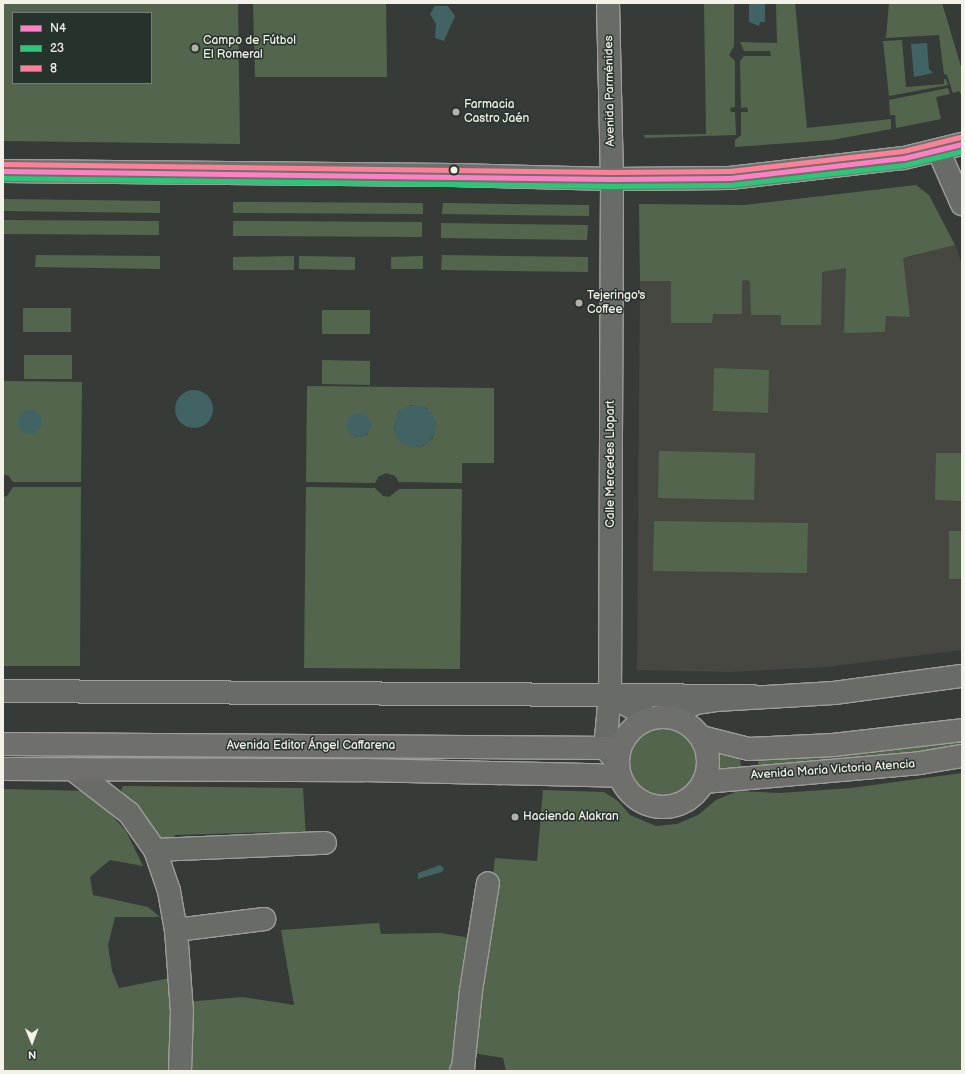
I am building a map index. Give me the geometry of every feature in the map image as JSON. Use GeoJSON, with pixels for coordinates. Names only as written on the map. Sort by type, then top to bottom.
{"type":"FeatureCollection","features":[{"type":"Feature","properties":{"kind":"main road"},"geometry":{"type":"LineString","coordinates":[[3,171],[452,175],[612,179],[764,175],[904,158],[938,152],[962,144]]}},
{"type":"Feature","properties":{"kind":"main road"},"geometry":{"type":"LineString","coordinates":[[659,718],[687,724],[701,737],[708,759],[704,782],[686,801],[673,806],[660,807],[635,798],[625,788],[615,758],[631,729],[659,718]]}},
{"type":"Feature","properties":{"kind":"main road","name":"Avenida María Victoria Atencia"},"geometry":{"type":"LineString","coordinates":[[701,737],[749,749],[833,745],[962,730]]}},
{"type":"Feature","properties":{"kind":"main road","name":"Avenida Editor Ángel Caffarena"},"geometry":{"type":"LineString","coordinates":[[3,744],[615,758]]}},
{"type":"Feature","properties":{"kind":"main road","name":"Avenida María Victoria Atencia"},"geometry":{"type":"LineString","coordinates":[[704,782],[920,763],[962,756]]}},
{"type":"Feature","properties":{"kind":"main road","name":"Avenida Editor Ángel Caffarena"},"geometry":{"type":"LineString","coordinates":[[3,769],[364,770],[615,758]]}},
{"type":"Feature","properties":{"kind":"street","name":"Avenida Parménides"},"geometry":{"type":"LineString","coordinates":[[608,3],[612,179]]}},
{"type":"Feature","properties":{"kind":"street"},"geometry":{"type":"LineString","coordinates":[[938,152],[962,204]]}},
{"type":"Feature","properties":{"kind":"street","name":"Calle Mercedes Llopart"},"geometry":{"type":"LineString","coordinates":[[612,179],[610,696],[615,758]]}},
{"type":"Feature","properties":{"kind":"street"},"geometry":{"type":"LineString","coordinates":[[3,691],[752,696],[834,693],[962,676]]}},
{"type":"Feature","properties":{"kind":"street"},"geometry":{"type":"LineString","coordinates":[[610,696],[659,718],[695,703],[752,696]]}},
{"type":"Feature","properties":{"kind":"street"},"geometry":{"type":"LineString","coordinates":[[72,769],[129,813],[155,850],[169,890],[176,930],[182,1011],[180,1071]]}},
{"type":"Feature","properties":{"kind":"street"},"geometry":{"type":"LineString","coordinates":[[155,850],[325,843]]}},
{"type":"Feature","properties":{"kind":"street"},"geometry":{"type":"LineString","coordinates":[[461,1071],[463,1068],[471,992],[488,883]]}},
{"type":"Feature","properties":{"kind":"street"},"geometry":{"type":"LineString","coordinates":[[176,930],[264,919]]}},
{"type":"Feature","properties":{"kind":"shaded area"},"geometry":{"type":"Polygon","coordinates":[[[955,245],[962,263],[962,650],[827,667],[729,672],[637,670],[640,281],[671,281],[909,257],[955,245]]]}},
{"type":"Feature","properties":{"kind":"green space","name":"Campo de Fútbol El Romeral"},"geometry":{"type":"Polygon","coordinates":[[[3,3],[238,3],[240,144],[3,141],[3,3]]]}},
{"type":"Feature","properties":{"kind":"green space"},"geometry":{"type":"Polygon","coordinates":[[[253,3],[386,3],[387,77],[255,77],[253,3]]]}},
{"type":"Feature","properties":{"kind":"green space"},"geometry":{"type":"Polygon","coordinates":[[[704,3],[734,3],[734,46],[729,55],[735,61],[735,107],[730,108],[731,112],[735,112],[736,135],[645,138],[644,135],[706,134],[704,3]]]}},
{"type":"Feature","properties":{"kind":"green space"},"geometry":{"type":"Polygon","coordinates":[[[776,3],[795,3],[807,128],[891,119],[891,129],[832,140],[735,147],[735,140],[741,135],[741,112],[748,112],[747,107],[741,108],[740,61],[744,56],[771,56],[770,51],[744,51],[740,42],[777,43],[776,3]]]}},
{"type":"Feature","properties":{"kind":"green space"},"geometry":{"type":"Polygon","coordinates":[[[889,3],[942,3],[962,70],[962,96],[959,91],[953,93],[947,75],[944,74],[939,35],[886,38],[889,3]]]}},
{"type":"Feature","properties":{"kind":"green space"},"geometry":{"type":"Polygon","coordinates":[[[902,40],[906,87],[944,84],[944,79],[946,79],[948,85],[889,96],[883,41],[902,40]]]}},
{"type":"Feature","properties":{"kind":"green space"},"geometry":{"type":"Polygon","coordinates":[[[948,88],[950,94],[936,97],[941,119],[896,128],[895,115],[890,115],[889,100],[948,88]]]}},
{"type":"Feature","properties":{"kind":"green space"},"geometry":{"type":"Polygon","coordinates":[[[916,185],[929,195],[955,245],[903,258],[910,317],[886,316],[885,332],[844,333],[846,268],[822,272],[821,325],[781,325],[781,315],[751,315],[750,281],[746,280],[742,281],[742,314],[713,314],[712,323],[671,323],[671,281],[640,281],[639,204],[744,205],[916,185]]]}},
{"type":"Feature","properties":{"kind":"green space"},"geometry":{"type":"Polygon","coordinates":[[[3,199],[160,201],[160,213],[3,211],[3,199]]]}},
{"type":"Feature","properties":{"kind":"green space"},"geometry":{"type":"Polygon","coordinates":[[[233,202],[423,203],[423,214],[233,213],[233,202]]]}},
{"type":"Feature","properties":{"kind":"green space"},"geometry":{"type":"Polygon","coordinates":[[[443,203],[589,205],[589,216],[442,214],[443,203]]]}},
{"type":"Feature","properties":{"kind":"green space"},"geometry":{"type":"Polygon","coordinates":[[[3,220],[159,221],[159,235],[3,234],[3,220]]]}},
{"type":"Feature","properties":{"kind":"green space"},"geometry":{"type":"Polygon","coordinates":[[[233,221],[422,222],[422,237],[233,236],[233,221]]]}},
{"type":"Feature","properties":{"kind":"green space"},"geometry":{"type":"Polygon","coordinates":[[[441,223],[588,225],[587,240],[441,238],[441,223]]]}},
{"type":"Feature","properties":{"kind":"green space"},"geometry":{"type":"Polygon","coordinates":[[[36,255],[160,256],[160,269],[35,267],[36,255]]]}},
{"type":"Feature","properties":{"kind":"green space"},"geometry":{"type":"Polygon","coordinates":[[[442,255],[588,257],[588,272],[441,270],[442,255]]]}},
{"type":"Feature","properties":{"kind":"green space"},"geometry":{"type":"Polygon","coordinates":[[[294,256],[294,270],[233,270],[233,257],[294,256]]]}},
{"type":"Feature","properties":{"kind":"green space"},"geometry":{"type":"Polygon","coordinates":[[[299,256],[355,257],[355,270],[299,269],[299,256]]]}},
{"type":"Feature","properties":{"kind":"green space"},"geometry":{"type":"Polygon","coordinates":[[[423,256],[423,269],[391,269],[391,257],[423,256]]]}},
{"type":"Feature","properties":{"kind":"green space"},"geometry":{"type":"Polygon","coordinates":[[[23,308],[71,308],[71,332],[23,332],[23,308]]]}},
{"type":"Feature","properties":{"kind":"green space"},"geometry":{"type":"Polygon","coordinates":[[[322,310],[370,310],[370,334],[322,334],[322,310]]]}},
{"type":"Feature","properties":{"kind":"green space"},"geometry":{"type":"Polygon","coordinates":[[[24,355],[72,355],[72,379],[24,379],[24,355]]]}},
{"type":"Feature","properties":{"kind":"green space"},"geometry":{"type":"Polygon","coordinates":[[[322,360],[370,361],[370,385],[322,384],[322,360]]]}},
{"type":"Feature","properties":{"kind":"green space"},"geometry":{"type":"Polygon","coordinates":[[[714,368],[769,370],[768,413],[713,411],[714,368]]]}},
{"type":"Feature","properties":{"kind":"green space"},"geometry":{"type":"Polygon","coordinates":[[[3,381],[82,382],[81,482],[13,482],[9,476],[3,474],[3,381]],[[26,411],[20,416],[18,423],[40,416],[34,411],[26,411]]]}},
{"type":"Feature","properties":{"kind":"green space"},"geometry":{"type":"Polygon","coordinates":[[[307,386],[494,388],[494,463],[462,463],[462,483],[399,482],[395,476],[386,473],[378,477],[375,483],[306,482],[307,386]],[[411,405],[398,413],[394,428],[400,441],[416,447],[423,446],[433,438],[436,423],[427,408],[411,405]],[[358,413],[351,417],[356,437],[360,437],[367,435],[371,425],[368,417],[358,413]]]}},
{"type":"Feature","properties":{"kind":"green space"},"geometry":{"type":"Polygon","coordinates":[[[659,451],[755,453],[754,500],[658,498],[659,451]]]}},
{"type":"Feature","properties":{"kind":"green space"},"geometry":{"type":"Polygon","coordinates":[[[936,453],[962,453],[962,501],[935,500],[936,453]]]}},
{"type":"Feature","properties":{"kind":"green space"},"geometry":{"type":"Polygon","coordinates":[[[13,487],[81,487],[80,666],[3,666],[3,497],[7,496],[13,487]]]}},
{"type":"Feature","properties":{"kind":"green space"},"geometry":{"type":"Polygon","coordinates":[[[306,487],[375,488],[383,496],[389,497],[399,489],[462,489],[460,669],[304,668],[306,487]]]}},
{"type":"Feature","properties":{"kind":"green space"},"geometry":{"type":"Polygon","coordinates":[[[654,521],[808,523],[807,573],[653,571],[654,521]]]}},
{"type":"Feature","properties":{"kind":"green space"},"geometry":{"type":"Polygon","coordinates":[[[949,531],[962,531],[962,579],[949,579],[949,531]]]}},
{"type":"Feature","properties":{"kind":"green space"},"geometry":{"type":"Polygon","coordinates":[[[664,728],[677,731],[689,738],[696,750],[699,763],[696,776],[689,788],[677,795],[664,798],[651,795],[639,788],[632,776],[629,763],[632,750],[639,738],[651,731],[664,728]]]}},
{"type":"Feature","properties":{"kind":"green space"},"geometry":{"type":"Polygon","coordinates":[[[962,739],[962,747],[924,753],[758,766],[758,758],[962,739]]]}},
{"type":"Feature","properties":{"kind":"green space"},"geometry":{"type":"Polygon","coordinates":[[[718,754],[740,758],[741,767],[718,771],[718,754]]]}},
{"type":"Feature","properties":{"kind":"green space"},"geometry":{"type":"Polygon","coordinates":[[[962,773],[962,1071],[506,1071],[503,1058],[473,1053],[495,858],[537,861],[543,790],[604,792],[618,801],[630,815],[656,826],[677,824],[698,815],[716,800],[738,791],[780,793],[851,788],[962,773]]]}},
{"type":"Feature","properties":{"kind":"green space"},"geometry":{"type":"Polygon","coordinates":[[[123,786],[303,788],[306,838],[277,840],[269,832],[175,835],[172,843],[163,842],[121,790],[123,786]]]}},
{"type":"Feature","properties":{"kind":"green space"},"geometry":{"type":"Polygon","coordinates":[[[3,789],[90,791],[126,831],[143,866],[110,860],[90,877],[93,895],[148,907],[160,917],[115,917],[108,945],[112,971],[119,988],[170,978],[172,1070],[3,1071],[3,789]]]}},
{"type":"Feature","properties":{"kind":"green space"},"geometry":{"type":"Polygon","coordinates":[[[379,923],[381,934],[441,933],[476,939],[458,1052],[451,1071],[186,1071],[187,1002],[242,997],[294,1005],[281,930],[379,923]]]}},
{"type":"Feature","properties":{"kind":"water"},"geometry":{"type":"Polygon","coordinates":[[[749,3],[765,3],[765,22],[760,22],[759,26],[749,22],[749,3]]]}},
{"type":"Feature","properties":{"kind":"water"},"geometry":{"type":"Polygon","coordinates":[[[435,6],[448,6],[455,16],[444,41],[435,38],[436,24],[430,14],[435,6]]]}},
{"type":"Feature","properties":{"kind":"water"},"geometry":{"type":"Polygon","coordinates":[[[927,43],[929,69],[933,73],[914,77],[911,44],[927,43]]]}},
{"type":"Feature","properties":{"kind":"water"},"geometry":{"type":"Polygon","coordinates":[[[190,390],[198,390],[208,395],[212,402],[212,416],[208,423],[198,428],[190,428],[180,423],[178,420],[175,413],[175,405],[180,395],[183,393],[190,390]]]}},
{"type":"Feature","properties":{"kind":"water"},"geometry":{"type":"Polygon","coordinates":[[[411,405],[419,405],[427,408],[433,414],[436,426],[433,438],[427,444],[419,447],[411,447],[403,444],[397,438],[394,430],[394,422],[397,414],[403,408],[411,405]]]}},
{"type":"Feature","properties":{"kind":"water"},"geometry":{"type":"Polygon","coordinates":[[[30,410],[38,414],[42,422],[38,430],[30,434],[22,430],[18,422],[22,414],[30,410]]]}},
{"type":"Feature","properties":{"kind":"water"},"geometry":{"type":"Polygon","coordinates":[[[359,413],[364,414],[370,420],[370,430],[364,436],[359,437],[354,436],[348,430],[347,425],[348,420],[354,414],[359,413]]]}},
{"type":"Feature","properties":{"kind":"water"},"geometry":{"type":"Polygon","coordinates":[[[440,865],[444,868],[442,872],[418,879],[418,873],[440,865]]]}},
{"type":"Feature","properties":{"kind":"transit line","name":"8"},"geometry":{"type":"LineString","coordinates":[[3,164],[612,172],[730,171],[903,151],[960,137]]}},
{"type":"Feature","properties":{"kind":"transit line","name":"N4"},"geometry":{"type":"LineString","coordinates":[[3,171],[612,179],[730,178],[904,158],[962,144]]}},
{"type":"Feature","properties":{"kind":"transit line","name":"23"},"geometry":{"type":"LineString","coordinates":[[3,178],[612,186],[730,185],[905,165],[962,151]]}},
{"type":"Feature","properties":{"kind":"place","name":"Campo de Fútbol El Romeral"},"geometry":{"type":"Point","coordinates":[195,48]}},
{"type":"Feature","properties":{"kind":"place","name":"Farmacia Castro Jaén"},"geometry":{"type":"Point","coordinates":[456,112]}},
{"type":"Feature","properties":{"kind":"place","name":"Tejeringo's Coffee"},"geometry":{"type":"Point","coordinates":[579,303]}},
{"type":"Feature","properties":{"kind":"place","name":"Hacienda Alakran"},"geometry":{"type":"Point","coordinates":[515,817]}}]}
